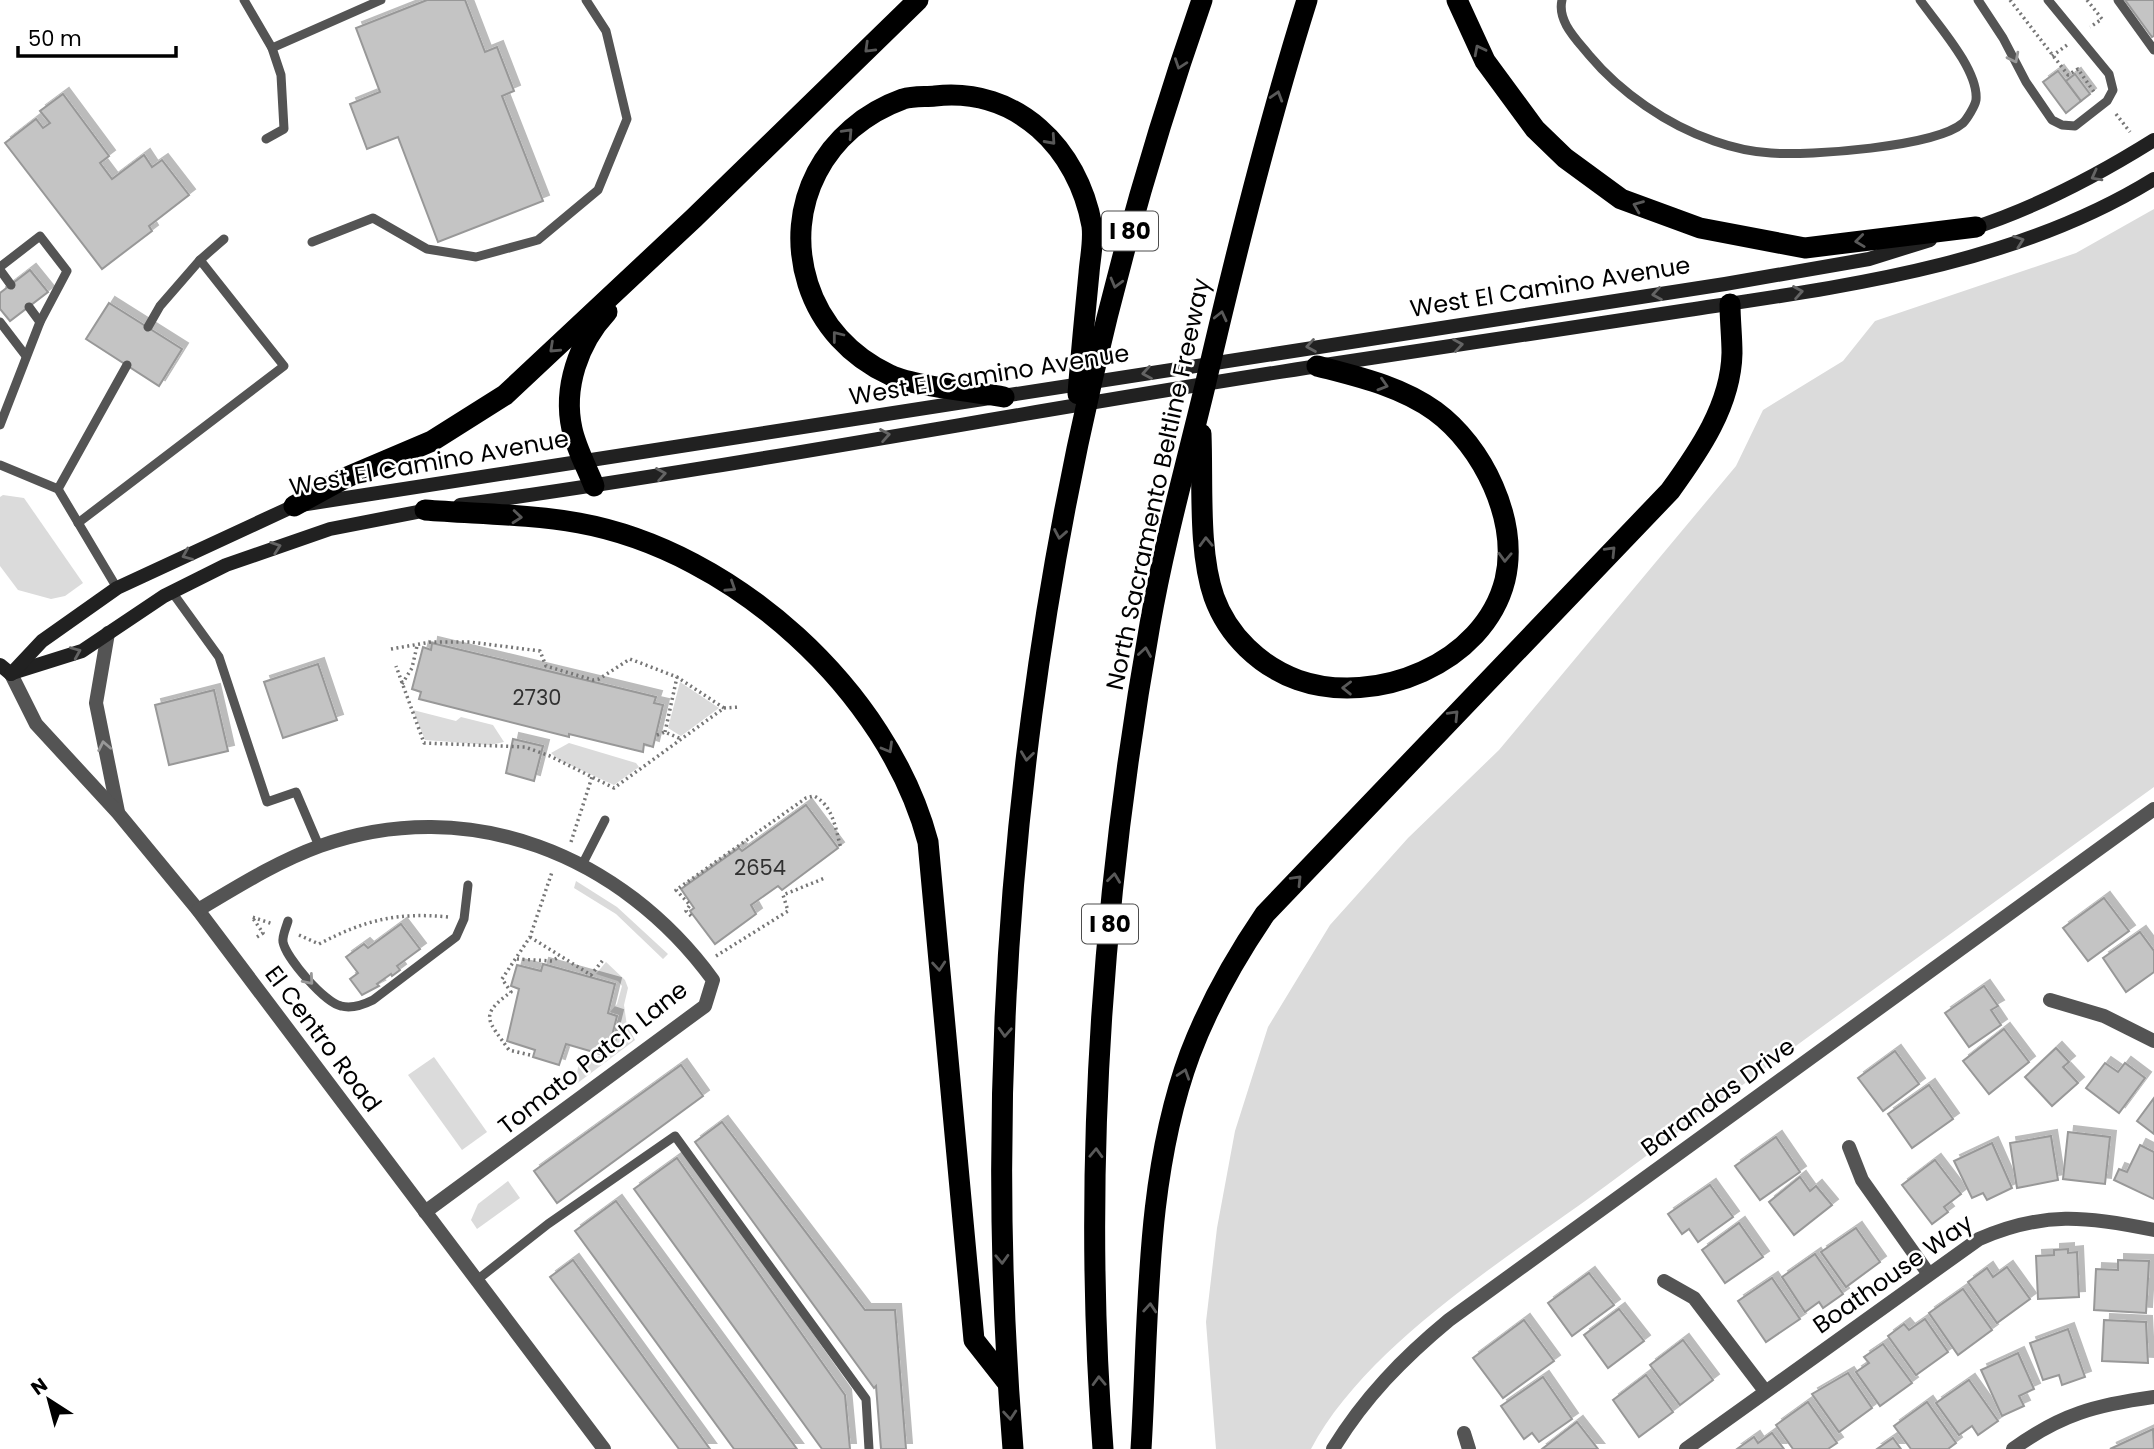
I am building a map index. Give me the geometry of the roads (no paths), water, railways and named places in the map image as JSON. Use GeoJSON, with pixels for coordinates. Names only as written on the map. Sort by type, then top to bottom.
{"type":"FeatureCollection","features":[{"type":"Feature","properties":{"kind":"highway"},"geometry":{"type":"LineString","coordinates":[[294,506],[345,478],[432,441],[505,395],[694,218],[918,0]]}},
{"type":"Feature","properties":{"kind":"highway","name":"I 80"},"geometry":{"type":"LineString","coordinates":[[1013,1449],[1007,1382],[1002,1152],[1011,915],[1035,688],[1072,466],[1140,194],[1202,0]]}},
{"type":"Feature","properties":{"kind":"highway","name":"North Sacramento Beltline Freeway"},"geometry":{"type":"LineString","coordinates":[[1103,1449],[1096,1286],[1096,1159],[1101,1028],[1127,767],[1151,621],[1247,204],[1307,0]]}},
{"type":"Feature","properties":{"kind":"highway"},"geometry":{"type":"LineString","coordinates":[[1457,0],[1485,61],[1535,129],[1564,158],[1621,199],[1700,228],[1805,248],[1976,227]]}},
{"type":"Feature","properties":{"kind":"highway"},"geometry":{"type":"LineString","coordinates":[[1005,406],[891,376],[847,349],[816,308],[800,258],[802,207],[823,159],[858,122],[905,99],[957,93],[1007,106],[1050,136],[1079,179],[1093,229],[1072,466]]}},
{"type":"Feature","properties":{"kind":"highway"},"geometry":{"type":"LineString","coordinates":[[594,486],[572,431],[568,388],[586,343],[600,319],[694,218]]}},
{"type":"Feature","properties":{"kind":"highway"},"geometry":{"type":"LineString","coordinates":[[1141,1449],[1155,1221],[1163,1162],[1189,1056],[1223,982],[1265,914],[1670,491],[1694,458],[1714,422],[1728,382],[1732,354],[1728,294]]}},
{"type":"Feature","properties":{"kind":"highway"},"geometry":{"type":"LineString","coordinates":[[1200,406],[1209,579],[1215,599],[1236,637],[1276,670],[1308,683],[1355,689],[1384,686],[1411,677],[1436,665],[1461,647],[1493,606],[1504,580],[1506,550],[1497,497],[1485,470],[1466,441],[1437,412],[1391,386],[1317,366]]}},
{"type":"Feature","properties":{"kind":"highway"},"geometry":{"type":"LineString","coordinates":[[425,510],[579,523],[664,551],[713,575],[785,626],[849,691],[881,736],[919,808],[928,842],[974,1340],[1007,1382]]}},
{"type":"Feature","properties":{"kind":"main road","name":"West El Camino Avenue"},"geometry":{"type":"LineString","coordinates":[[6,669],[117,588],[294,506],[583,459],[1265,374],[1728,294],[1869,259],[2033,207],[2101,173],[2154,140]]}},
{"type":"Feature","properties":{"kind":"main road","name":"West El Camino Avenue"},"geometry":{"type":"LineString","coordinates":[[6,669],[82,651],[172,592],[226,565],[330,529],[425,510],[594,486],[1263,353],[1927,270],[1988,252],[2089,212],[2154,179]]}},
{"type":"Feature","properties":{"kind":"street"},"geometry":{"type":"LineString","coordinates":[[108,633],[96,703],[118,813]]}},
{"type":"Feature","properties":{"kind":"street","name":"El Centro Road"},"geometry":{"type":"LineString","coordinates":[[6,669],[36,724],[118,813],[198,910],[604,1449]]}},
{"type":"Feature","properties":{"kind":"street","name":"Barandas Drive"},"geometry":{"type":"LineString","coordinates":[[1333,1449],[1378,1387],[1411,1352],[1449,1320],[2154,808]]}},
{"type":"Feature","properties":{"kind":"street","name":"Tomato Patch Lane"},"geometry":{"type":"LineString","coordinates":[[198,910],[276,864],[319,846],[383,831],[449,829],[536,844],[582,864],[643,902],[680,938],[713,979],[705,1006],[425,1212]]}},
{"type":"Feature","properties":{"kind":"street"},"geometry":{"type":"LineString","coordinates":[[2050,1000],[2104,1016],[2154,1041]]}},
{"type":"Feature","properties":{"kind":"street"},"geometry":{"type":"LineString","coordinates":[[1849,1147],[1861,1180],[1928,1273]]}},
{"type":"Feature","properties":{"kind":"street","name":"Boathouse Way"},"geometry":{"type":"LineString","coordinates":[[1685,1449],[1979,1238],[2031,1220],[2064,1216],[2099,1218],[2154,1230]]}},
{"type":"Feature","properties":{"kind":"street"},"geometry":{"type":"LineString","coordinates":[[1664,1281],[1695,1298],[1765,1391]]}},
{"type":"Feature","properties":{"kind":"street"},"geometry":{"type":"LineString","coordinates":[[2013,1449],[2066,1416],[2098,1405],[2154,1397]]}},
{"type":"Feature","properties":{"kind":"street"},"geometry":{"type":"LineString","coordinates":[[1464,1433],[1469,1449]]}},
{"type":"Feature","properties":{"kind":"lane"},"geometry":{"type":"LineString","coordinates":[[244,0],[272,48],[281,75],[284,130],[266,139]]}},
{"type":"Feature","properties":{"kind":"lane"},"geometry":{"type":"LineString","coordinates":[[272,48],[381,0]]}},
{"type":"Feature","properties":{"kind":"lane"},"geometry":{"type":"LineString","coordinates":[[312,242],[373,218],[427,248],[476,257],[538,240],[598,190],[627,119],[606,31],[586,0]]}},
{"type":"Feature","properties":{"kind":"lane"},"geometry":{"type":"LineString","coordinates":[[1562,0],[1560,9],[1571,33],[1602,71],[1651,110],[1714,141],[1769,153],[1836,153],[1937,135],[1964,122],[1976,101],[1973,77],[1920,0]]}},
{"type":"Feature","properties":{"kind":"lane"},"geometry":{"type":"LineString","coordinates":[[1978,0],[2003,38],[2026,82],[2052,120],[2062,125],[2075,126],[2107,101],[2113,90],[2109,74],[2091,56],[2048,0]]}},
{"type":"Feature","properties":{"kind":"lane"},"geometry":{"type":"LineString","coordinates":[[2119,0],[2154,50]]}},
{"type":"Feature","properties":{"kind":"lane"},"geometry":{"type":"LineString","coordinates":[[0,425],[40,322],[67,271],[40,236],[0,269],[11,285]]}},
{"type":"Feature","properties":{"kind":"lane"},"geometry":{"type":"LineString","coordinates":[[148,327],[160,306],[200,260],[224,239]]}},
{"type":"Feature","properties":{"kind":"lane"},"geometry":{"type":"LineString","coordinates":[[78,523],[284,366],[200,260]]}},
{"type":"Feature","properties":{"kind":"lane"},"geometry":{"type":"LineString","coordinates":[[29,307],[40,322]]}},
{"type":"Feature","properties":{"kind":"lane"},"geometry":{"type":"LineString","coordinates":[[0,322],[26,356]]}},
{"type":"Feature","properties":{"kind":"lane"},"geometry":{"type":"LineString","coordinates":[[58,489],[127,365]]}},
{"type":"Feature","properties":{"kind":"lane"},"geometry":{"type":"LineString","coordinates":[[0,465],[58,489],[117,588]]}},
{"type":"Feature","properties":{"kind":"lane"},"geometry":{"type":"LineString","coordinates":[[172,592],[219,657],[267,802],[296,792],[319,846]]}},
{"type":"Feature","properties":{"kind":"lane"},"geometry":{"type":"LineString","coordinates":[[582,864],[605,820]]}},
{"type":"Feature","properties":{"kind":"lane"},"geometry":{"type":"LineString","coordinates":[[286,925],[284,946],[319,991],[331,1002],[341,1006],[359,1006],[373,1000],[456,937],[464,919],[468,885]]}},
{"type":"Feature","properties":{"kind":"lane"},"geometry":{"type":"LineString","coordinates":[[477,1280],[548,1224],[676,1136],[866,1399],[869,1449]]}}]}
